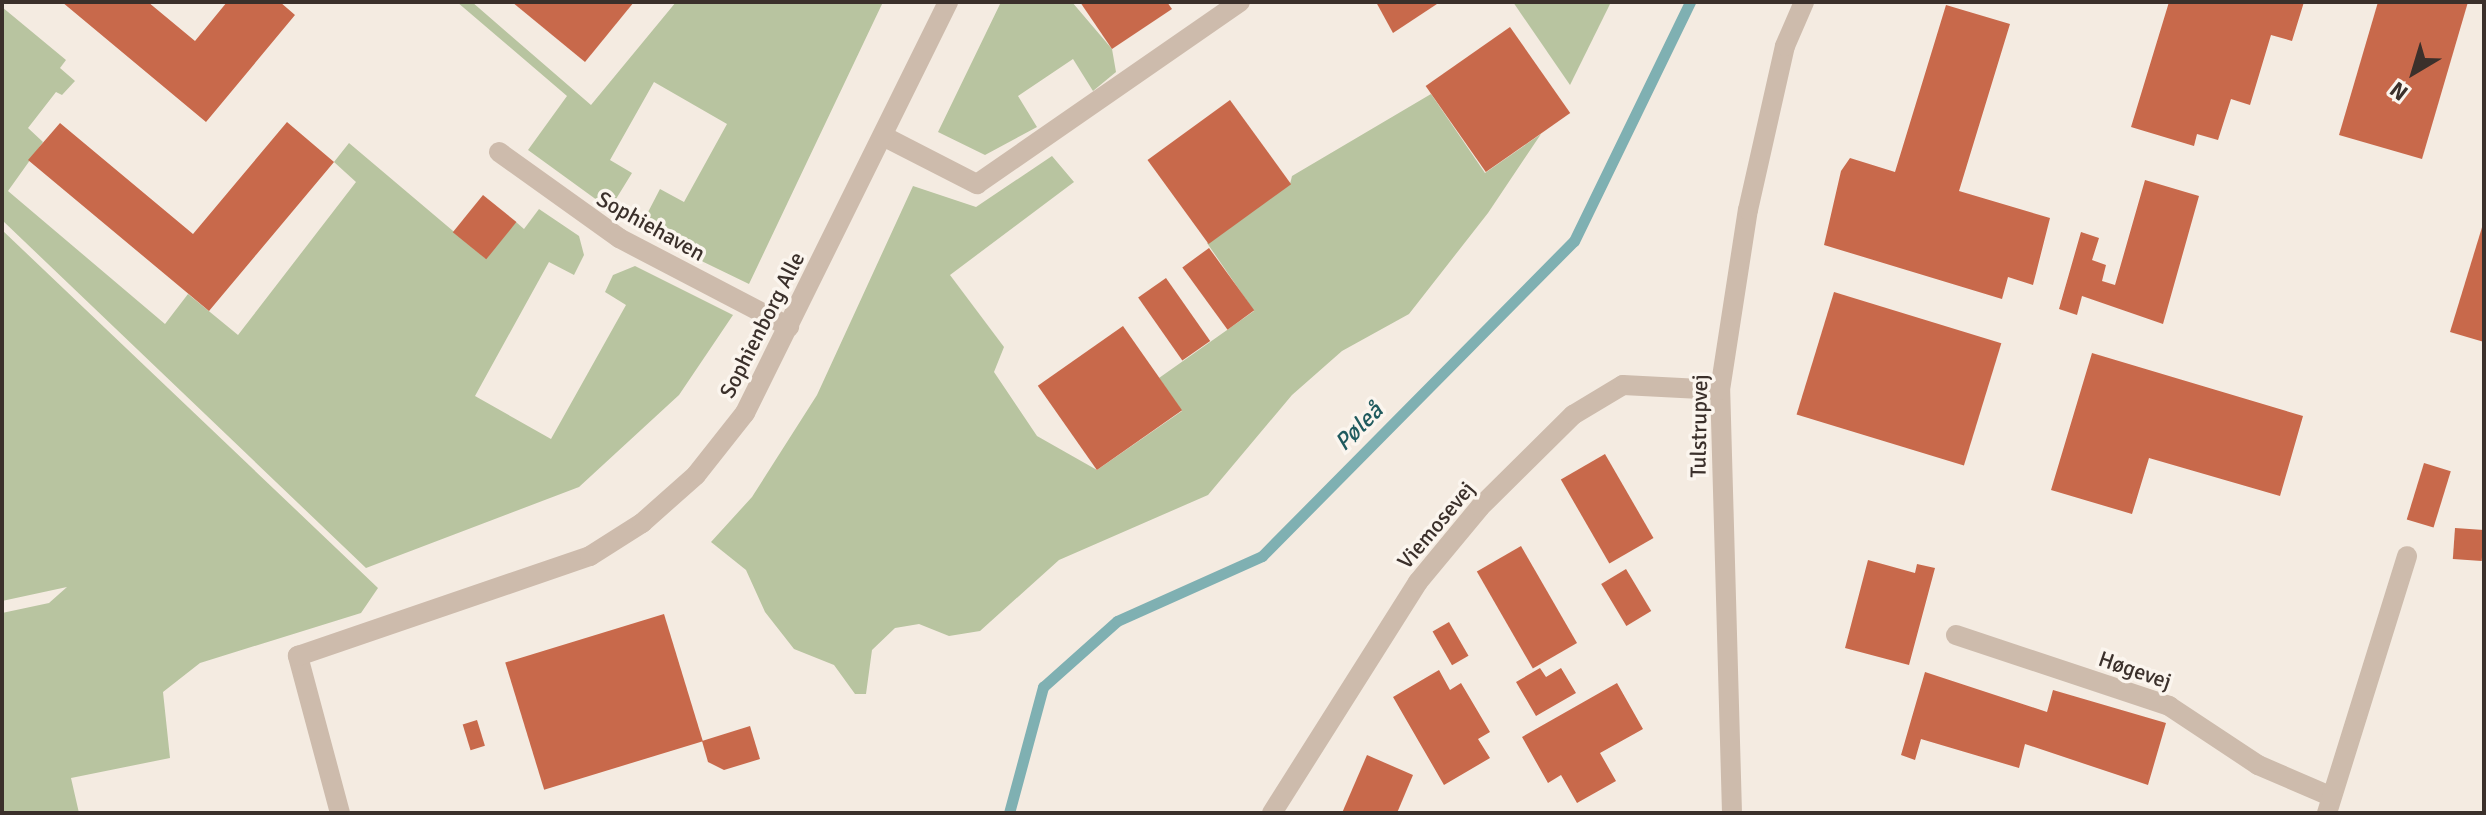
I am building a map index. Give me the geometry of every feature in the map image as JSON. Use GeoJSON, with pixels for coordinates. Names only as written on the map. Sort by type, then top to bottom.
{"type":"FeatureCollection","features":[{"type":"Feature","properties":{"kind":"street","name":"Sophienborg Alle"},"geometry":{"type":"LineString","coordinates":[[340,813],[298,656],[532,580],[590,556],[642,523],[696,475],[745,413],[948,2]]}},
{"type":"Feature","properties":{"kind":"street"},"geometry":{"type":"LineString","coordinates":[[883,136],[977,184],[1240,2]]}},
{"type":"Feature","properties":{"kind":"street","name":"Tulstrupvej"},"geometry":{"type":"LineString","coordinates":[[1732,813],[1720,390],[1748,210],[1785,46],[1804,2]]}},
{"type":"Feature","properties":{"kind":"street","name":"Sophiehaven"},"geometry":{"type":"LineString","coordinates":[[499,152],[619,238],[789,327]]}},
{"type":"Feature","properties":{"kind":"street","name":"Viemosevej"},"geometry":{"type":"LineString","coordinates":[[1272,813],[1418,582],[1480,507],[1573,415],[1623,385],[1720,390]]}},
{"type":"Feature","properties":{"kind":"street","name":"Høgevej"},"geometry":{"type":"LineString","coordinates":[[1956,635],[2169,706],[2258,765],[2328,804],[2407,556]]}},
{"type":"Feature","properties":{"kind":"green space"},"geometry":{"type":"Polygon","coordinates":[[[457,2],[472,2],[591,105],[676,2],[883,2],[749,284],[652,237],[646,216],[660,189],[684,202],[727,124],[654,82],[610,160],[632,173],[616,199],[601,203],[528,150],[567,96],[457,2]]]}},
{"type":"Feature","properties":{"kind":"green space"},"geometry":{"type":"Polygon","coordinates":[[[1001,2],[1072,2],[1112,49],[1116,72],[1093,91],[1073,59],[1018,96],[1037,127],[985,155],[938,132],[1001,2]]]}},
{"type":"Feature","properties":{"kind":"green space"},"geometry":{"type":"Polygon","coordinates":[[[1513,2],[1611,2],[1570,85],[1513,2]]]}},
{"type":"Feature","properties":{"kind":"green space"},"geometry":{"type":"Polygon","coordinates":[[[2,7],[66,60],[60,68],[75,81],[62,95],[56,92],[28,128],[43,142],[8,191],[165,324],[188,294],[238,335],[356,182],[334,162],[349,143],[485,258],[516,222],[524,229],[539,209],[579,236],[584,255],[574,275],[549,262],[475,396],[551,439],[626,305],[605,292],[613,275],[635,266],[733,315],[679,395],[579,487],[366,568],[2,220],[2,7]]]}},
{"type":"Feature","properties":{"kind":"green space"},"geometry":{"type":"Polygon","coordinates":[[[1431,94],[1485,173],[1541,134],[1488,213],[1409,314],[1342,351],[1292,395],[1208,495],[1059,560],[980,631],[949,636],[919,624],[895,628],[872,650],[866,694],[855,694],[834,665],[794,649],[765,612],[746,570],[711,542],[752,497],[817,395],[913,186],[976,207],[1052,156],[1074,182],[950,275],[1004,347],[994,372],[1037,436],[1097,470],[1182,411],[1159,378],[1254,311],[1207,243],[1290,184],[1292,176],[1431,94]]]}},
{"type":"Feature","properties":{"kind":"green space"},"geometry":{"type":"Polygon","coordinates":[[[2,230],[378,588],[361,613],[200,663],[163,692],[170,758],[71,778],[79,813],[2,813],[2,613],[49,603],[67,587],[2,601],[2,230]]]}},
{"type":"Feature","properties":{"kind":"building"},"geometry":{"type":"Polygon","coordinates":[[[62,2],[148,2],[195,41],[227,2],[280,2],[295,15],[206,122],[62,2]]]}},
{"type":"Feature","properties":{"kind":"building"},"geometry":{"type":"Polygon","coordinates":[[[512,2],[634,2],[585,62],[512,2]]]}},
{"type":"Feature","properties":{"kind":"building"},"geometry":{"type":"Polygon","coordinates":[[[1080,2],[1167,2],[1172,9],[1112,49],[1080,2]]]}},
{"type":"Feature","properties":{"kind":"building"},"geometry":{"type":"Polygon","coordinates":[[[1376,2],[1440,2],[1393,33],[1376,2]]]}},
{"type":"Feature","properties":{"kind":"building"},"geometry":{"type":"Polygon","coordinates":[[[2169,2],[2304,2],[2292,41],[2271,35],[2250,105],[2231,99],[2218,140],[2197,134],[2194,146],[2131,127],[2169,2]]]}},
{"type":"Feature","properties":{"kind":"building"},"geometry":{"type":"Polygon","coordinates":[[[2378,2],[2468,2],[2422,159],[2339,135],[2378,2]]]}},
{"type":"Feature","properties":{"kind":"building"},"geometry":{"type":"Polygon","coordinates":[[[1946,5],[2010,24],[1959,191],[2050,218],[2033,285],[2008,277],[2002,299],[1824,245],[1841,171],[1850,158],[1895,172],[1946,5]]]}},
{"type":"Feature","properties":{"kind":"building"},"geometry":{"type":"Polygon","coordinates":[[[1510,27],[1570,113],[1486,172],[1426,86],[1510,27]]]}},
{"type":"Feature","properties":{"kind":"building"},"geometry":{"type":"Polygon","coordinates":[[[1230,100],[1291,184],[1209,244],[1147,160],[1230,100]]]}},
{"type":"Feature","properties":{"kind":"building"},"geometry":{"type":"Polygon","coordinates":[[[287,122],[334,162],[209,311],[28,160],[60,123],[193,234],[287,122]]]}},
{"type":"Feature","properties":{"kind":"building"},"geometry":{"type":"Polygon","coordinates":[[[2145,180],[2199,196],[2163,324],[2082,296],[2077,315],[2059,309],[2081,232],[2099,238],[2092,260],[2106,265],[2102,281],[2115,285],[2145,180]]]}},
{"type":"Feature","properties":{"kind":"building"},"geometry":{"type":"Polygon","coordinates":[[[483,195],[516,222],[486,259],[453,232],[483,195]]]}},
{"type":"Feature","properties":{"kind":"building"},"geometry":{"type":"Polygon","coordinates":[[[2484,224],[2484,342],[2450,332],[2484,224]]]}},
{"type":"Feature","properties":{"kind":"building"},"geometry":{"type":"Polygon","coordinates":[[[1209,248],[1254,310],[1228,330],[1182,267],[1209,248]]]}},
{"type":"Feature","properties":{"kind":"building"},"geometry":{"type":"Polygon","coordinates":[[[1166,278],[1210,341],[1182,361],[1138,298],[1166,278]]]}},
{"type":"Feature","properties":{"kind":"building"},"geometry":{"type":"Polygon","coordinates":[[[1834,292],[2001,343],[1964,466],[1797,414],[1834,292]]]}},
{"type":"Feature","properties":{"kind":"building"},"geometry":{"type":"Polygon","coordinates":[[[1123,326],[1182,410],[1097,470],[1038,386],[1123,326]]]}},
{"type":"Feature","properties":{"kind":"building"},"geometry":{"type":"Polygon","coordinates":[[[2092,353],[2303,416],[2280,496],[2149,458],[2132,514],[2051,490],[2092,353]]]}},
{"type":"Feature","properties":{"kind":"building"},"geometry":{"type":"Polygon","coordinates":[[[1605,454],[1654,538],[1609,564],[1561,480],[1605,454]]]}},
{"type":"Feature","properties":{"kind":"building"},"geometry":{"type":"Polygon","coordinates":[[[2424,463],[2451,471],[2434,528],[2407,519],[2424,463]]]}},
{"type":"Feature","properties":{"kind":"building"},"geometry":{"type":"Polygon","coordinates":[[[2455,528],[2484,530],[2482,561],[2453,559],[2455,528]]]}},
{"type":"Feature","properties":{"kind":"building"},"geometry":{"type":"Polygon","coordinates":[[[1521,546],[1577,643],[1533,668],[1477,572],[1521,546]]]}},
{"type":"Feature","properties":{"kind":"building"},"geometry":{"type":"Polygon","coordinates":[[[1868,560],[1915,573],[1917,564],[1935,568],[1909,665],[1845,648],[1868,560]]]}},
{"type":"Feature","properties":{"kind":"building"},"geometry":{"type":"Polygon","coordinates":[[[1626,569],[1651,611],[1626,626],[1601,584],[1626,569]]]}},
{"type":"Feature","properties":{"kind":"building"},"geometry":{"type":"Polygon","coordinates":[[[664,614],[703,741],[544,790],[505,663],[664,614]]]}},
{"type":"Feature","properties":{"kind":"building"},"geometry":{"type":"Polygon","coordinates":[[[1449,622],[1468,656],[1452,665],[1433,632],[1449,622]]]}},
{"type":"Feature","properties":{"kind":"building"},"geometry":{"type":"Polygon","coordinates":[[[1540,668],[1546,677],[1561,668],[1576,693],[1536,716],[1516,682],[1540,668]]]}},
{"type":"Feature","properties":{"kind":"building"},"geometry":{"type":"Polygon","coordinates":[[[1439,670],[1450,690],[1461,683],[1490,732],[1478,739],[1490,758],[1444,785],[1393,697],[1439,670]]]}},
{"type":"Feature","properties":{"kind":"building"},"geometry":{"type":"Polygon","coordinates":[[[1925,672],[2047,712],[2053,690],[2166,723],[2148,785],[2025,744],[2019,768],[1921,739],[1915,760],[1901,755],[1925,672]]]}},
{"type":"Feature","properties":{"kind":"building"},"geometry":{"type":"Polygon","coordinates":[[[1617,683],[1643,729],[1600,753],[1616,781],[1577,803],[1561,775],[1548,783],[1522,737],[1617,683]]]}},
{"type":"Feature","properties":{"kind":"building"},"geometry":{"type":"Polygon","coordinates":[[[477,720],[485,746],[471,750],[463,724],[477,720]]]}},
{"type":"Feature","properties":{"kind":"building"},"geometry":{"type":"Polygon","coordinates":[[[750,726],[760,759],[724,770],[708,762],[702,741],[750,726]]]}},
{"type":"Feature","properties":{"kind":"building"},"geometry":{"type":"Polygon","coordinates":[[[1367,755],[1413,775],[1397,813],[1342,813],[1367,755]]]}},
{"type":"Feature","properties":{"kind":"waterway","name":"Pøleå"},"geometry":{"type":"LineString","coordinates":[[1009,813],[1043,687],[1117,621],[1262,556],[1574,241],[1690,2]]}}]}
